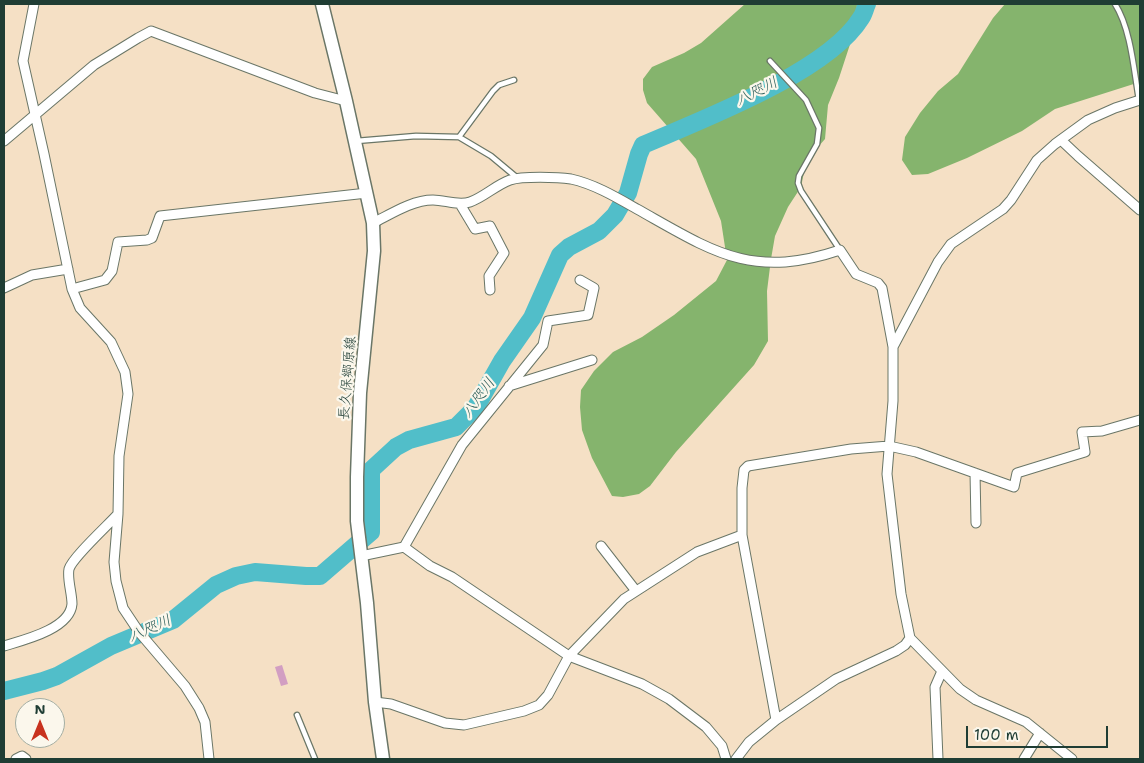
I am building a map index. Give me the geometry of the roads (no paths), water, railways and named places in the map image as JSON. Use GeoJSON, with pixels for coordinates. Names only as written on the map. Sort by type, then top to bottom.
{"type":"FeatureCollection","features":[{"type":"Feature","properties":{"kind":"main road","name":"長久保郷原線"},"geometry":{"type":"LineString","coordinates":[[322,4],[356,141],[373,223],[374,251],[360,393],[357,521],[367,603],[375,702],[383,759]]}},
{"type":"Feature","properties":{"kind":"street"},"geometry":{"type":"LineString","coordinates":[[34,4],[23,60],[72,289],[80,308],[111,342],[125,372],[128,394],[119,456],[118,514],[114,562],[116,580],[123,608],[139,632],[184,686],[199,708],[205,722],[209,759]]}},
{"type":"Feature","properties":{"kind":"street"},"geometry":{"type":"LineString","coordinates":[[4,141],[36,116],[94,65],[151,31],[315,93],[346,101]]}},
{"type":"Feature","properties":{"kind":"street"},"geometry":{"type":"LineString","coordinates":[[893,346],[938,262],[951,244],[1003,209],[1037,160],[1061,140],[1088,120],[1115,108],[1140,100]]}},
{"type":"Feature","properties":{"kind":"street"},"geometry":{"type":"LineString","coordinates":[[1061,140],[1140,210]]}},
{"type":"Feature","properties":{"kind":"street"},"geometry":{"type":"LineString","coordinates":[[373,223],[414,203],[432,200],[460,204],[470,202],[512,179],[573,180],[618,197],[701,244],[738,259],[781,263],[804,260],[840,250],[856,274],[878,283],[882,288],[893,346],[893,401],[887,474],[901,594],[910,638],[960,689],[976,700],[1026,722],[1072,759]]}},
{"type":"Feature","properties":{"kind":"street"},"geometry":{"type":"LineString","coordinates":[[72,289],[105,280],[112,272],[118,242],[152,238],[160,216],[367,193]]}},
{"type":"Feature","properties":{"kind":"street"},"geometry":{"type":"LineString","coordinates":[[460,204],[475,229],[490,226],[504,254],[489,276],[490,290]]}},
{"type":"Feature","properties":{"kind":"street"},"geometry":{"type":"LineString","coordinates":[[4,288],[32,275],[68,269]]}},
{"type":"Feature","properties":{"kind":"street"},"geometry":{"type":"LineString","coordinates":[[404,547],[462,445],[543,345],[548,320],[588,315],[594,288],[580,280]]}},
{"type":"Feature","properties":{"kind":"street"},"geometry":{"type":"LineString","coordinates":[[509,386],[592,360]]}},
{"type":"Feature","properties":{"kind":"street"},"geometry":{"type":"LineString","coordinates":[[776,720],[742,535],[742,488],[744,470],[748,466],[851,449],[889,446],[916,452],[1014,487],[1017,473],[1085,452],[1082,432],[1102,431],[1140,420]]}},
{"type":"Feature","properties":{"kind":"street"},"geometry":{"type":"LineString","coordinates":[[975,473],[976,523]]}},
{"type":"Feature","properties":{"kind":"street"},"geometry":{"type":"LineString","coordinates":[[4,646],[37,635],[60,624],[68,615],[72,605],[69,568],[118,514]]}},
{"type":"Feature","properties":{"kind":"street"},"geometry":{"type":"LineString","coordinates":[[375,702],[390,704],[445,723],[464,726],[524,712],[539,705],[548,695],[568,656],[624,599],[696,552],[742,535]]}},
{"type":"Feature","properties":{"kind":"street"},"geometry":{"type":"LineString","coordinates":[[601,546],[636,591]]}},
{"type":"Feature","properties":{"kind":"street"},"geometry":{"type":"LineString","coordinates":[[360,556],[404,547],[430,566],[452,577],[568,656],[642,684],[669,698],[706,727],[722,746],[726,759]]}},
{"type":"Feature","properties":{"kind":"street"},"geometry":{"type":"LineString","coordinates":[[736,759],[749,742],[776,720],[836,679],[896,652],[910,638]]}},
{"type":"Feature","properties":{"kind":"street"},"geometry":{"type":"LineString","coordinates":[[938,759],[935,687],[942,671]]}},
{"type":"Feature","properties":{"kind":"street"},"geometry":{"type":"LineString","coordinates":[[1024,759],[1040,733]]}},
{"type":"Feature","properties":{"kind":"street"},"geometry":{"type":"LineString","coordinates":[[16,759],[22,756],[26,759]]}},
{"type":"Feature","properties":{"kind":"lane"},"geometry":{"type":"LineString","coordinates":[[1115,4],[1120,12],[1129,44],[1140,100]]}},
{"type":"Feature","properties":{"kind":"lane"},"geometry":{"type":"LineString","coordinates":[[770,62],[806,100],[819,128],[816,144],[799,176],[798,183],[801,191],[840,250]]}},
{"type":"Feature","properties":{"kind":"lane"},"geometry":{"type":"LineString","coordinates":[[459,137],[493,91],[499,85],[514,80]]}},
{"type":"Feature","properties":{"kind":"lane"},"geometry":{"type":"LineString","coordinates":[[356,141],[416,136],[459,137],[491,156],[515,176]]}},
{"type":"Feature","properties":{"kind":"lane"},"geometry":{"type":"LineString","coordinates":[[297,715],[315,759]]}},
{"type":"Feature","properties":{"kind":"waterway","name":"八咫川"},"geometry":{"type":"LineString","coordinates":[[4,691],[57,676],[111,646],[173,620],[216,585],[236,576],[255,572],[320,576],[371,532],[371,470],[396,447],[409,440],[456,427],[476,407],[502,361],[532,318],[560,255],[569,247],[599,231],[615,215],[628,193],[643,145],[729,108],[793,75],[821,57],[845,38],[863,15],[867,4]]}}]}
